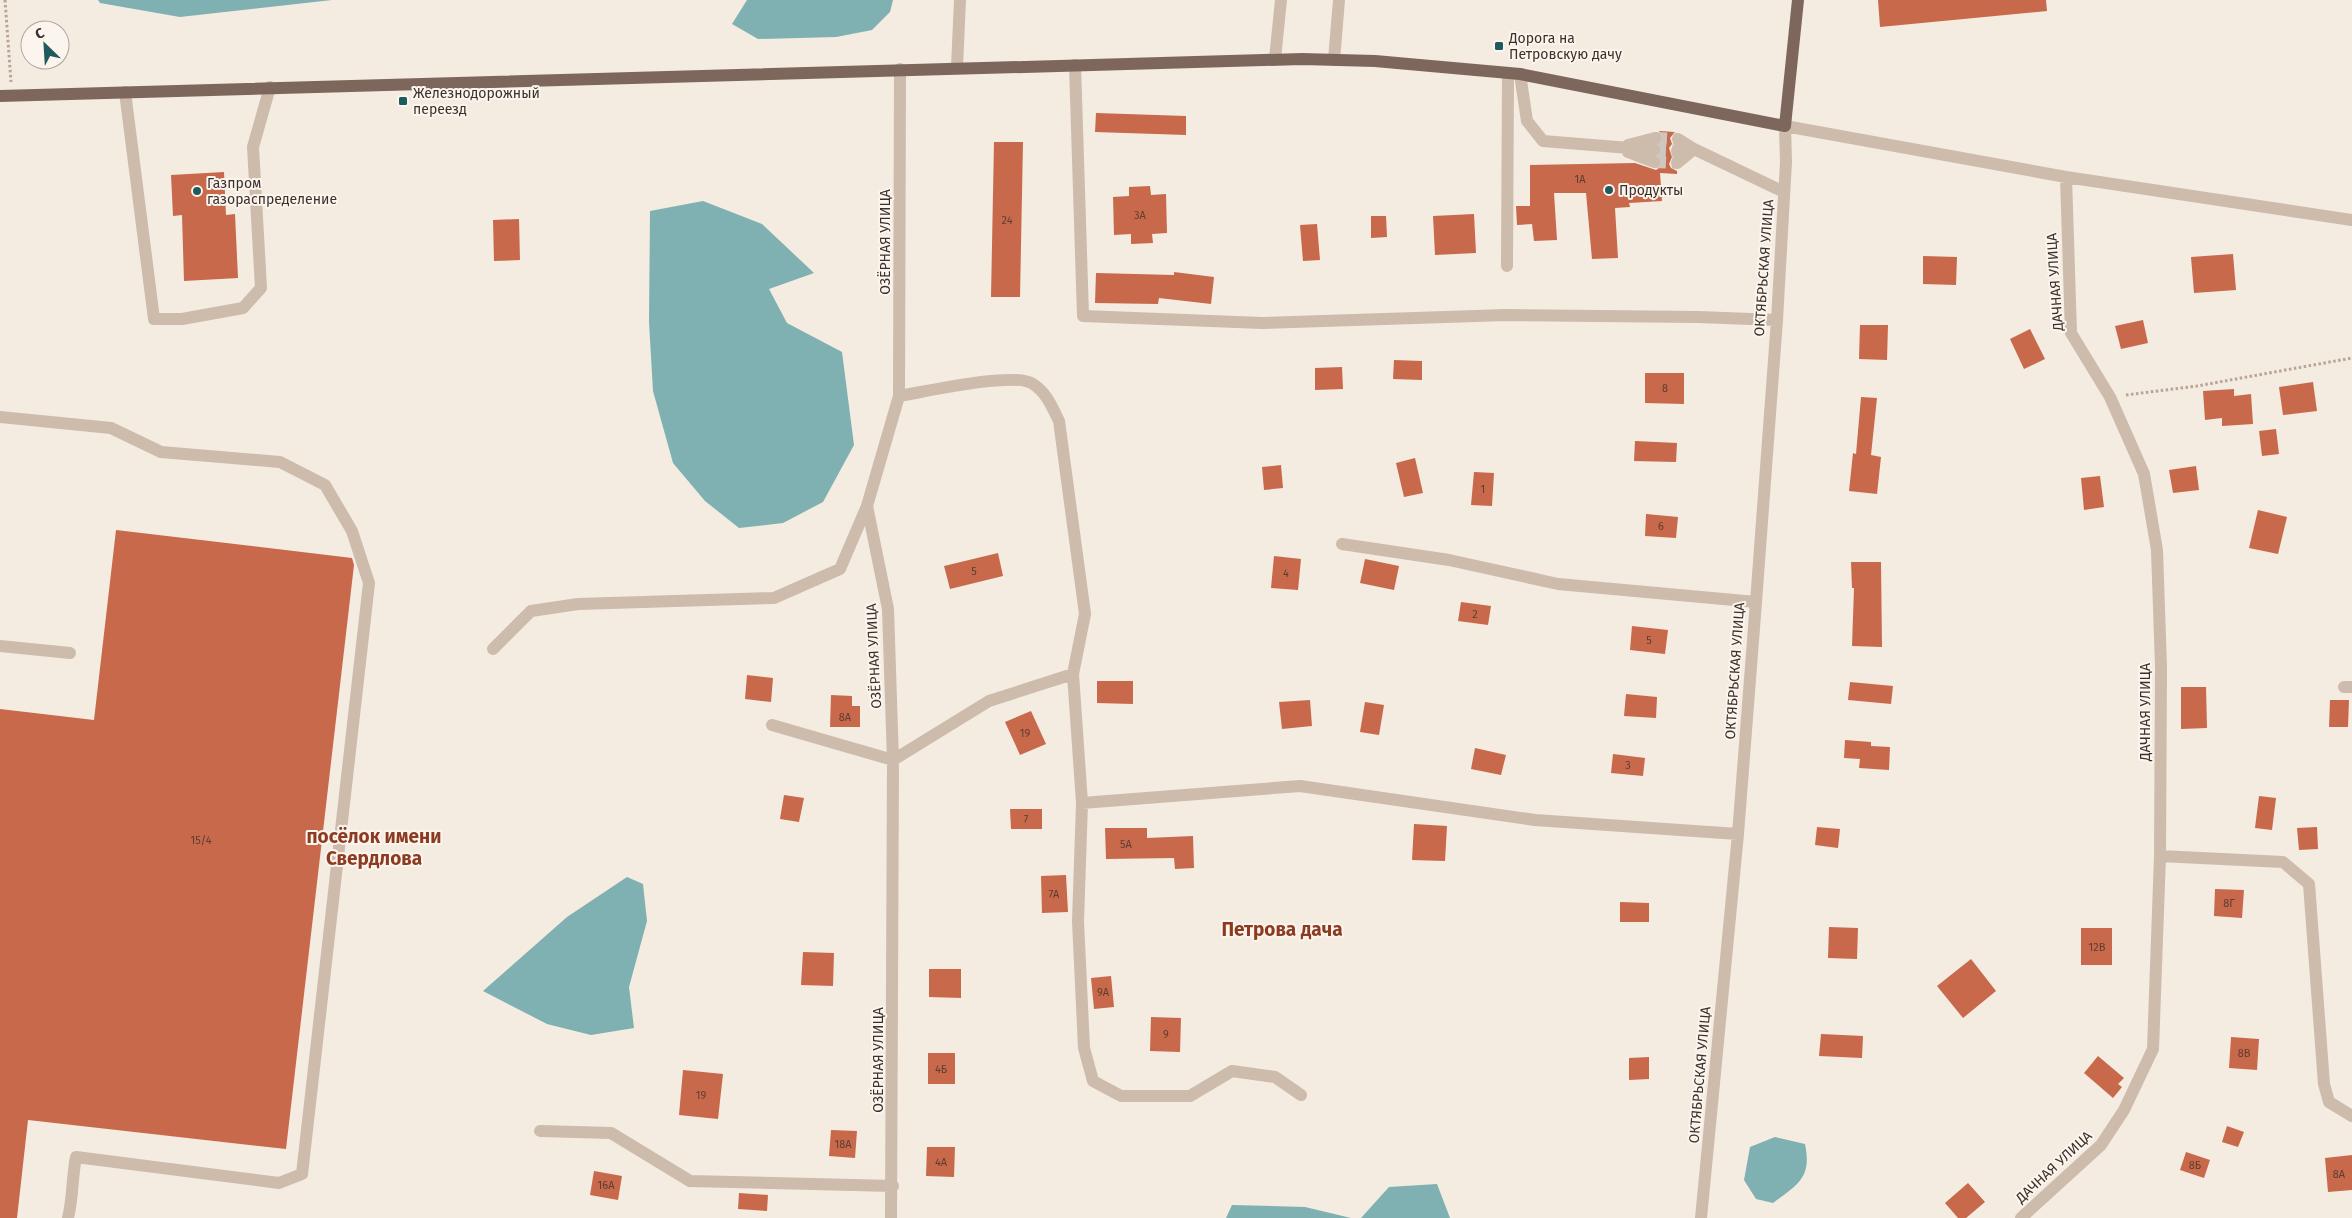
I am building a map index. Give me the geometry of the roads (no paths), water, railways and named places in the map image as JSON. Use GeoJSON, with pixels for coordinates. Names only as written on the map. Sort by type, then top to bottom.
{"type":"FeatureCollection","features":[{"type":"Feature","properties":{"kind":"main road"},"geometry":{"type":"LineString","coordinates":[[6,95],[957,67],[1275,59],[1334,60],[1514,73],[1785,126],[1798,0]]}},
{"type":"Feature","properties":{"kind":"street"},"geometry":{"type":"LineString","coordinates":[[957,67],[960,0]]}},
{"type":"Feature","properties":{"kind":"street"},"geometry":{"type":"LineString","coordinates":[[1275,59],[1281,0]]}},
{"type":"Feature","properties":{"kind":"street"},"geometry":{"type":"LineString","coordinates":[[1334,60],[1339,0]]}},
{"type":"Feature","properties":{"kind":"street"},"geometry":{"type":"LineString","coordinates":[[1075,64],[1083,316],[1262,323],[1506,315],[1698,317],[1776,320]]}},
{"type":"Feature","properties":{"kind":"street","name":"ОЗЁРНАЯ УЛИЦА"},"geometry":{"type":"LineString","coordinates":[[891,1218],[893,1186],[894,760],[888,609],[867,506],[899,396],[900,70]]}},
{"type":"Feature","properties":{"kind":"street"},"geometry":{"type":"LineString","coordinates":[[1514,73],[1527,121],[1543,141],[1654,150],[1619,148]]}},
{"type":"Feature","properties":{"kind":"street"},"geometry":{"type":"LineString","coordinates":[[1507,266],[1514,73]]}},
{"type":"Feature","properties":{"kind":"street"},"geometry":{"type":"LineString","coordinates":[[125,92],[154,319],[182,320],[243,308],[261,288],[253,147],[270,87]]}},
{"type":"Feature","properties":{"kind":"street"},"geometry":{"type":"LineString","coordinates":[[1785,126],[2066,177],[2352,220]]}},
{"type":"Feature","properties":{"kind":"street","name":"ОКТЯБРЬСКАЯ УЛИЦА"},"geometry":{"type":"LineString","coordinates":[[1701,1218],[1738,834],[1756,602],[1784,192],[1785,126]]}},
{"type":"Feature","properties":{"kind":"street"},"geometry":{"type":"LineString","coordinates":[[1694,149],[1677,151],[1694,149],[1784,192]]}},
{"type":"Feature","properties":{"kind":"street","name":"ДАЧНАЯ УЛИЦА"},"geometry":{"type":"LineString","coordinates":[[2021,1218],[2101,1145],[2124,1110],[2153,1049],[2160,856],[2161,666],[2158,550],[2144,474],[2110,397],[2071,333],[2066,177]]}},
{"type":"Feature","properties":{"kind":"street"},"geometry":{"type":"LineString","coordinates":[[899,396],[1010,378],[1031,382],[1048,397],[1060,421],[1085,614],[1073,674],[1082,803],[1078,921],[1084,1048],[1093,1081],[1121,1096],[1190,1096],[1232,1071],[1275,1076],[1301,1095]]}},
{"type":"Feature","properties":{"kind":"street"},"geometry":{"type":"LineString","coordinates":[[0,417],[111,428],[161,452],[280,462],[325,485],[352,531],[369,583],[302,1174],[278,1183],[76,1157],[73,1172],[72,1202],[68,1218]]}},
{"type":"Feature","properties":{"kind":"street"},"geometry":{"type":"LineString","coordinates":[[493,649],[531,611],[578,604],[774,598],[840,569],[867,506]]}},
{"type":"Feature","properties":{"kind":"street"},"geometry":{"type":"LineString","coordinates":[[1342,544],[1449,560],[1558,584],[1756,602]]}},
{"type":"Feature","properties":{"kind":"street"},"geometry":{"type":"LineString","coordinates":[[0,646],[70,652]]}},
{"type":"Feature","properties":{"kind":"street"},"geometry":{"type":"LineString","coordinates":[[772,725],[894,760],[989,701],[1073,674]]}},
{"type":"Feature","properties":{"kind":"street"},"geometry":{"type":"LineString","coordinates":[[1082,803],[1300,786],[1535,820],[1738,834]]}},
{"type":"Feature","properties":{"kind":"street"},"geometry":{"type":"LineString","coordinates":[[2160,856],[2283,862],[2309,884],[2324,1084],[2329,1102],[2352,1116]]}},
{"type":"Feature","properties":{"kind":"street"},"geometry":{"type":"LineString","coordinates":[[540,1131],[611,1134],[690,1181],[893,1186]]}},
{"type":"Feature","properties":{"kind":"water"},"geometry":{"type":"Polygon","coordinates":[[[98,0],[332,0],[180,17],[100,3],[98,0]]]}},
{"type":"Feature","properties":{"kind":"water"},"geometry":{"type":"Polygon","coordinates":[[[747,0],[893,0],[890,12],[872,30],[836,37],[758,39],[732,24],[747,0]]]}},
{"type":"Feature","properties":{"kind":"water"},"geometry":{"type":"Polygon","coordinates":[[[703,201],[762,224],[814,273],[769,289],[787,323],[842,352],[854,445],[823,502],[783,523],[739,528],[705,501],[673,463],[653,391],[649,322],[650,211],[703,201]]]}},
{"type":"Feature","properties":{"kind":"water"},"geometry":{"type":"Polygon","coordinates":[[[627,877],[643,884],[647,921],[629,987],[634,1028],[591,1035],[547,1024],[483,991],[567,917],[627,877]]]}},
{"type":"Feature","properties":{"kind":"water"},"geometry":{"type":"Polygon","coordinates":[[[1775,1137],[1805,1144],[1807,1156],[1805,1173],[1801,1179],[1790,1191],[1773,1203],[1756,1199],[1744,1180],[1750,1147],[1775,1137]]]}},
{"type":"Feature","properties":{"kind":"water"},"geometry":{"type":"Polygon","coordinates":[[[1437,1184],[1450,1218],[1361,1218],[1389,1187],[1437,1184]]]}},
{"type":"Feature","properties":{"kind":"water"},"geometry":{"type":"Polygon","coordinates":[[[1232,1205],[1305,1207],[1351,1218],[1226,1218],[1232,1205]]]}},
{"type":"Feature","properties":{"kind":"tunnel"},"geometry":{"type":"LineString","coordinates":[[1655,138],[1678,139]]}},
{"type":"Feature","properties":{"kind":"tunnel"},"geometry":{"type":"LineString","coordinates":[[1654,150],[1677,151]]}},
{"type":"Feature","properties":{"kind":"tunnel"},"geometry":{"type":"LineString","coordinates":[[1654,162],[1677,163]]}},
{"type":"Feature","properties":{"kind":"place","name":"Дорога на Петровскую дачу"},"geometry":{"type":"Point","coordinates":[1499,46]}},
{"type":"Feature","properties":{"kind":"place","name":"Железнодорожный переезд"},"geometry":{"type":"Point","coordinates":[403,101]}},
{"type":"Feature","properties":{"kind":"place","name":"Продукты"},"geometry":{"type":"Point","coordinates":[1609,190]}},
{"type":"Feature","properties":{"kind":"place","name":"Газпром газораспределение"},"geometry":{"type":"Point","coordinates":[197,191]}},
{"type":"Feature","properties":{"kind":"district","name":"посёлок имени Свердлова"},"geometry":{"type":"Point","coordinates":[374,847]}},
{"type":"Feature","properties":{"kind":"district","name":"Петрова дача"},"geometry":{"type":"Point","coordinates":[1282,929]}}]}
